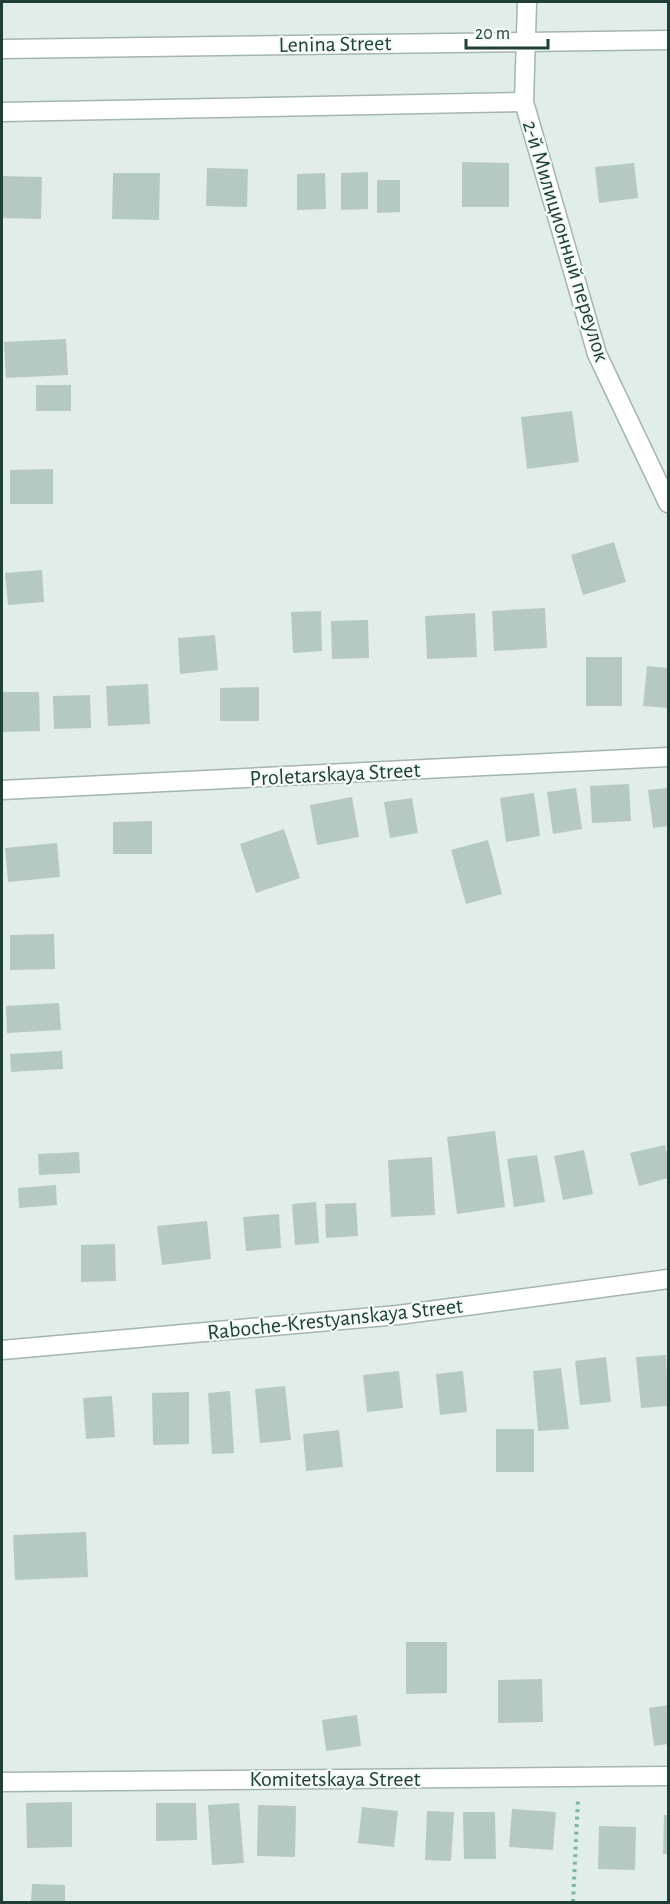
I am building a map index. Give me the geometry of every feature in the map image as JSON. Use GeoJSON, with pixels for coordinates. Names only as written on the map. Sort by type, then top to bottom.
{"type":"FeatureCollection","features":[{"type":"Feature","properties":{"kind":"street","name":"2-й Милиционный переулок"},"geometry":{"type":"LineString","coordinates":[[527,2],[524,102],[597,354],[669,503]]}},
{"type":"Feature","properties":{"kind":"street","name":"Lenina Street"},"geometry":{"type":"LineString","coordinates":[[2,49],[669,40]]}},
{"type":"Feature","properties":{"kind":"street"},"geometry":{"type":"LineString","coordinates":[[2,112],[524,102]]}},
{"type":"Feature","properties":{"kind":"street","name":"Proletarskaya Street"},"geometry":{"type":"LineString","coordinates":[[2,790],[669,757]]}},
{"type":"Feature","properties":{"kind":"street","name":"Raboche-Krestyanskaya Street"},"geometry":{"type":"LineString","coordinates":[[2,1350],[398,1315],[669,1280]]}},
{"type":"Feature","properties":{"kind":"street","name":"Komitetskaya Street"},"geometry":{"type":"LineString","coordinates":[[2,1782],[669,1776]]}},
{"type":"Feature","properties":{"kind":"path"},"geometry":{"type":"LineString","coordinates":[[573,1902],[579,1777]]}},
{"type":"Feature","properties":{"kind":"building"},"geometry":{"type":"Polygon","coordinates":[[[462,162],[509,163],[509,207],[462,207],[462,162]]]}},
{"type":"Feature","properties":{"kind":"building"},"geometry":{"type":"Polygon","coordinates":[[[634,163],[638,198],[599,203],[595,167],[634,163]]]}},
{"type":"Feature","properties":{"kind":"building"},"geometry":{"type":"Polygon","coordinates":[[[207,168],[248,169],[247,207],[206,206],[207,168]]]}},
{"type":"Feature","properties":{"kind":"building"},"geometry":{"type":"Polygon","coordinates":[[[368,172],[368,209],[341,210],[341,173],[368,172]]]}},
{"type":"Feature","properties":{"kind":"building"},"geometry":{"type":"Polygon","coordinates":[[[113,173],[160,173],[159,220],[112,219],[113,173]]]}},
{"type":"Feature","properties":{"kind":"building"},"geometry":{"type":"Polygon","coordinates":[[[325,173],[326,209],[297,210],[297,174],[325,173]]]}},
{"type":"Feature","properties":{"kind":"building"},"geometry":{"type":"Polygon","coordinates":[[[3,176],[42,177],[41,219],[2,218],[3,176]]]}},
{"type":"Feature","properties":{"kind":"building"},"geometry":{"type":"Polygon","coordinates":[[[377,180],[400,180],[400,212],[377,213],[377,180]]]}},
{"type":"Feature","properties":{"kind":"building"},"geometry":{"type":"Polygon","coordinates":[[[66,339],[68,375],[6,378],[4,342],[66,339]]]}},
{"type":"Feature","properties":{"kind":"building"},"geometry":{"type":"Polygon","coordinates":[[[36,385],[71,385],[71,411],[36,411],[36,385]]]}},
{"type":"Feature","properties":{"kind":"building"},"geometry":{"type":"Polygon","coordinates":[[[572,411],[579,462],[527,469],[521,417],[572,411]]]}},
{"type":"Feature","properties":{"kind":"building"},"geometry":{"type":"Polygon","coordinates":[[[53,469],[53,504],[10,504],[10,470],[53,469]]]}},
{"type":"Feature","properties":{"kind":"building"},"geometry":{"type":"Polygon","coordinates":[[[614,542],[626,582],[583,595],[571,555],[614,542]]]}},
{"type":"Feature","properties":{"kind":"building"},"geometry":{"type":"Polygon","coordinates":[[[42,570],[44,602],[8,605],[5,573],[42,570]]]}},
{"type":"Feature","properties":{"kind":"building"},"geometry":{"type":"Polygon","coordinates":[[[545,608],[547,648],[494,651],[492,611],[545,608]]]}},
{"type":"Feature","properties":{"kind":"building"},"geometry":{"type":"Polygon","coordinates":[[[321,611],[322,651],[293,653],[291,612],[321,611]]]}},
{"type":"Feature","properties":{"kind":"building"},"geometry":{"type":"Polygon","coordinates":[[[475,613],[477,657],[427,659],[425,616],[475,613]]]}},
{"type":"Feature","properties":{"kind":"building"},"geometry":{"type":"Polygon","coordinates":[[[368,620],[369,658],[332,659],[331,621],[368,620]]]}},
{"type":"Feature","properties":{"kind":"building"},"geometry":{"type":"Polygon","coordinates":[[[215,635],[218,670],[180,674],[178,638],[215,635]]]}},
{"type":"Feature","properties":{"kind":"building"},"geometry":{"type":"Polygon","coordinates":[[[586,657],[622,657],[622,706],[586,706],[586,657]]]}},
{"type":"Feature","properties":{"kind":"building"},"geometry":{"type":"Polygon","coordinates":[[[647,666],[668,668],[668,708],[643,706],[647,666]]]}},
{"type":"Feature","properties":{"kind":"building"},"geometry":{"type":"Polygon","coordinates":[[[148,684],[150,724],[108,726],[106,686],[148,684]]]}},
{"type":"Feature","properties":{"kind":"building"},"geometry":{"type":"Polygon","coordinates":[[[259,687],[259,721],[220,721],[220,688],[259,687]]]}},
{"type":"Feature","properties":{"kind":"building"},"geometry":{"type":"Polygon","coordinates":[[[3,692],[39,692],[40,731],[3,732],[3,692]]]}},
{"type":"Feature","properties":{"kind":"building"},"geometry":{"type":"Polygon","coordinates":[[[90,695],[91,728],[54,729],[53,696],[90,695]]]}},
{"type":"Feature","properties":{"kind":"building"},"geometry":{"type":"Polygon","coordinates":[[[629,784],[631,821],[592,823],[590,786],[629,784]]]}},
{"type":"Feature","properties":{"kind":"building"},"geometry":{"type":"Polygon","coordinates":[[[576,788],[582,829],[553,834],[547,792],[576,788]]]}},
{"type":"Feature","properties":{"kind":"building"},"geometry":{"type":"Polygon","coordinates":[[[668,788],[668,826],[653,828],[648,790],[668,788]]]}},
{"type":"Feature","properties":{"kind":"building"},"geometry":{"type":"Polygon","coordinates":[[[534,793],[540,836],[506,842],[500,798],[534,793]]]}},
{"type":"Feature","properties":{"kind":"building"},"geometry":{"type":"Polygon","coordinates":[[[352,797],[359,837],[317,845],[310,805],[352,797]]]}},
{"type":"Feature","properties":{"kind":"building"},"geometry":{"type":"Polygon","coordinates":[[[412,798],[418,833],[390,838],[384,802],[412,798]]]}},
{"type":"Feature","properties":{"kind":"building"},"geometry":{"type":"Polygon","coordinates":[[[152,821],[152,854],[113,854],[113,822],[152,821]]]}},
{"type":"Feature","properties":{"kind":"building"},"geometry":{"type":"Polygon","coordinates":[[[284,829],[300,878],[256,893],[240,844],[284,829]]]}},
{"type":"Feature","properties":{"kind":"building"},"geometry":{"type":"Polygon","coordinates":[[[488,840],[502,894],[466,904],[451,850],[488,840]]]}},
{"type":"Feature","properties":{"kind":"building"},"geometry":{"type":"Polygon","coordinates":[[[57,843],[60,877],[8,882],[5,848],[57,843]]]}},
{"type":"Feature","properties":{"kind":"building"},"geometry":{"type":"Polygon","coordinates":[[[54,934],[55,969],[10,970],[10,935],[54,934]]]}},
{"type":"Feature","properties":{"kind":"building"},"geometry":{"type":"Polygon","coordinates":[[[59,1003],[61,1030],[7,1033],[6,1006],[59,1003]]]}},
{"type":"Feature","properties":{"kind":"building"},"geometry":{"type":"Polygon","coordinates":[[[62,1051],[63,1069],[11,1072],[10,1054],[62,1051]]]}},
{"type":"Feature","properties":{"kind":"building"},"geometry":{"type":"Polygon","coordinates":[[[495,1131],[505,1207],[457,1214],[447,1137],[495,1131]]]}},
{"type":"Feature","properties":{"kind":"building"},"geometry":{"type":"Polygon","coordinates":[[[665,1145],[668,1158],[668,1178],[639,1186],[630,1153],[665,1145]]]}},
{"type":"Feature","properties":{"kind":"building"},"geometry":{"type":"Polygon","coordinates":[[[584,1150],[593,1194],[563,1200],[554,1156],[584,1150]]]}},
{"type":"Feature","properties":{"kind":"building"},"geometry":{"type":"Polygon","coordinates":[[[79,1152],[80,1173],[39,1175],[38,1154],[79,1152]]]}},
{"type":"Feature","properties":{"kind":"building"},"geometry":{"type":"Polygon","coordinates":[[[537,1155],[545,1202],[514,1207],[507,1159],[537,1155]]]}},
{"type":"Feature","properties":{"kind":"building"},"geometry":{"type":"Polygon","coordinates":[[[432,1157],[435,1215],[391,1217],[388,1160],[432,1157]]]}},
{"type":"Feature","properties":{"kind":"building"},"geometry":{"type":"Polygon","coordinates":[[[56,1185],[57,1205],[19,1208],[18,1188],[56,1185]]]}},
{"type":"Feature","properties":{"kind":"building"},"geometry":{"type":"Polygon","coordinates":[[[316,1202],[319,1243],[295,1245],[292,1204],[316,1202]]]}},
{"type":"Feature","properties":{"kind":"building"},"geometry":{"type":"Polygon","coordinates":[[[356,1203],[358,1236],[326,1238],[325,1204],[356,1203]]]}},
{"type":"Feature","properties":{"kind":"building"},"geometry":{"type":"Polygon","coordinates":[[[279,1214],[281,1248],[246,1251],[243,1217],[279,1214]]]}},
{"type":"Feature","properties":{"kind":"building"},"geometry":{"type":"Polygon","coordinates":[[[207,1221],[211,1259],[162,1265],[157,1226],[207,1221]]]}},
{"type":"Feature","properties":{"kind":"building"},"geometry":{"type":"Polygon","coordinates":[[[115,1244],[116,1281],[81,1282],[81,1245],[115,1244]]]}},
{"type":"Feature","properties":{"kind":"building"},"geometry":{"type":"Polygon","coordinates":[[[666,1355],[668,1406],[641,1408],[636,1357],[666,1355]]]}},
{"type":"Feature","properties":{"kind":"building"},"geometry":{"type":"Polygon","coordinates":[[[606,1357],[611,1402],[580,1405],[575,1361],[606,1357]]]}},
{"type":"Feature","properties":{"kind":"building"},"geometry":{"type":"Polygon","coordinates":[[[561,1368],[569,1429],[538,1431],[533,1371],[561,1368]]]}},
{"type":"Feature","properties":{"kind":"building"},"geometry":{"type":"Polygon","coordinates":[[[399,1371],[403,1408],[367,1412],[363,1375],[399,1371]]]}},
{"type":"Feature","properties":{"kind":"building"},"geometry":{"type":"Polygon","coordinates":[[[463,1371],[467,1412],[440,1415],[436,1374],[463,1371]]]}},
{"type":"Feature","properties":{"kind":"building"},"geometry":{"type":"Polygon","coordinates":[[[285,1386],[291,1440],[260,1443],[255,1389],[285,1386]]]}},
{"type":"Feature","properties":{"kind":"building"},"geometry":{"type":"Polygon","coordinates":[[[230,1391],[234,1453],[212,1454],[208,1393],[230,1391]]]}},
{"type":"Feature","properties":{"kind":"building"},"geometry":{"type":"Polygon","coordinates":[[[189,1392],[189,1444],[153,1445],[152,1393],[189,1392]]]}},
{"type":"Feature","properties":{"kind":"building"},"geometry":{"type":"Polygon","coordinates":[[[112,1396],[115,1437],[86,1439],[83,1398],[112,1396]]]}},
{"type":"Feature","properties":{"kind":"building"},"geometry":{"type":"Polygon","coordinates":[[[496,1429],[534,1429],[534,1472],[496,1472],[496,1429]]]}},
{"type":"Feature","properties":{"kind":"building"},"geometry":{"type":"Polygon","coordinates":[[[339,1430],[343,1467],[306,1471],[303,1434],[339,1430]]]}},
{"type":"Feature","properties":{"kind":"building"},"geometry":{"type":"Polygon","coordinates":[[[86,1532],[88,1577],[15,1580],[13,1535],[86,1532]]]}},
{"type":"Feature","properties":{"kind":"building"},"geometry":{"type":"Polygon","coordinates":[[[406,1642],[447,1642],[447,1693],[406,1694],[406,1642]]]}},
{"type":"Feature","properties":{"kind":"building"},"geometry":{"type":"Polygon","coordinates":[[[542,1679],[543,1722],[498,1723],[498,1680],[542,1679]]]}},
{"type":"Feature","properties":{"kind":"building"},"geometry":{"type":"Polygon","coordinates":[[[668,1705],[668,1744],[654,1746],[649,1708],[668,1705]]]}},
{"type":"Feature","properties":{"kind":"building"},"geometry":{"type":"Polygon","coordinates":[[[357,1715],[361,1746],[326,1751],[322,1720],[357,1715]]]}},
{"type":"Feature","properties":{"kind":"building"},"geometry":{"type":"Polygon","coordinates":[[[72,1802],[72,1847],[27,1848],[26,1803],[72,1802]]]}},
{"type":"Feature","properties":{"kind":"building"},"geometry":{"type":"Polygon","coordinates":[[[156,1803],[196,1803],[197,1840],[156,1841],[156,1803]]]}},
{"type":"Feature","properties":{"kind":"building"},"geometry":{"type":"Polygon","coordinates":[[[239,1803],[244,1863],[212,1865],[208,1805],[239,1803]]]}},
{"type":"Feature","properties":{"kind":"building"},"geometry":{"type":"Polygon","coordinates":[[[258,1805],[296,1806],[295,1857],[257,1856],[258,1805]]]}},
{"type":"Feature","properties":{"kind":"building"},"geometry":{"type":"Polygon","coordinates":[[[362,1807],[398,1811],[394,1847],[358,1843],[362,1807]]]}},
{"type":"Feature","properties":{"kind":"building"},"geometry":{"type":"Polygon","coordinates":[[[512,1809],[556,1812],[553,1850],[509,1847],[512,1809]]]}},
{"type":"Feature","properties":{"kind":"building"},"geometry":{"type":"Polygon","coordinates":[[[427,1811],[454,1812],[451,1861],[425,1860],[427,1811]]]}},
{"type":"Feature","properties":{"kind":"building"},"geometry":{"type":"Polygon","coordinates":[[[463,1812],[495,1812],[496,1859],[464,1859],[463,1812]]]}},
{"type":"Feature","properties":{"kind":"building"},"geometry":{"type":"Polygon","coordinates":[[[664,1815],[668,1815],[668,1854],[663,1854],[664,1815]]]}},
{"type":"Feature","properties":{"kind":"building"},"geometry":{"type":"Polygon","coordinates":[[[599,1826],[636,1827],[635,1870],[598,1869],[599,1826]]]}},
{"type":"Feature","properties":{"kind":"building"},"geometry":{"type":"Polygon","coordinates":[[[32,1884],[65,1885],[65,1902],[31,1902],[32,1884]]]}}]}
